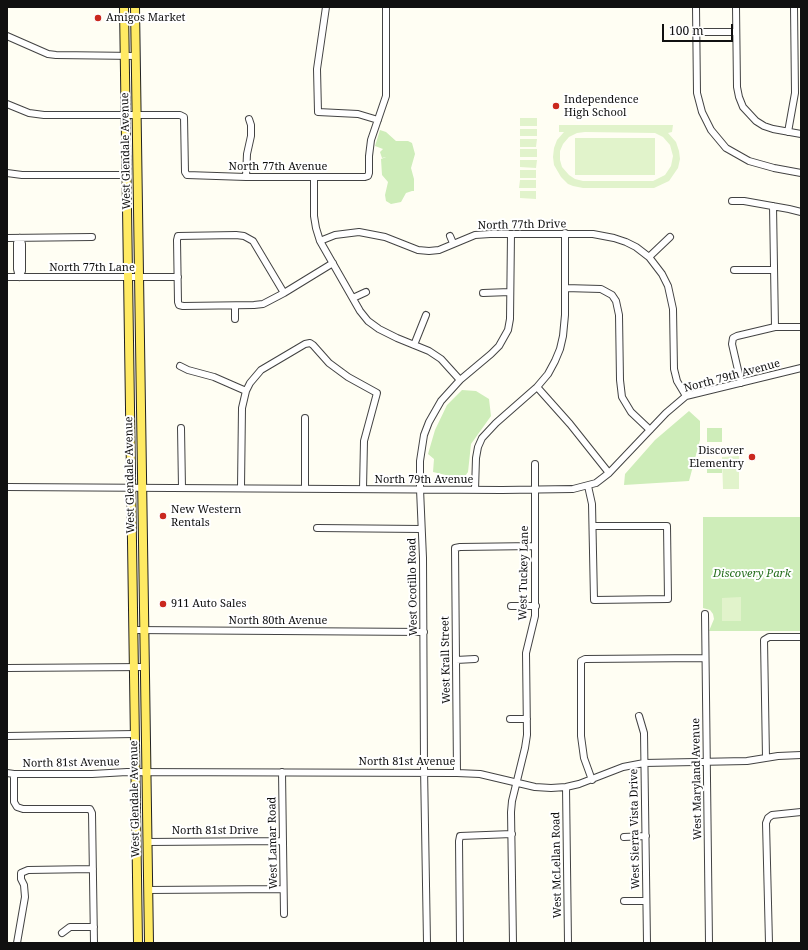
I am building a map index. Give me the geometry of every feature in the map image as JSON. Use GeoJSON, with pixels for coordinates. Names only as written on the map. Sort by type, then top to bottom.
{"type":"FeatureCollection","features":[{"type":"Feature","properties":{"kind":"main road","name":"West Glendale Avenue"},"geometry":{"type":"LineString","coordinates":[[124,7],[138,943]]}},
{"type":"Feature","properties":{"kind":"main road","name":"West Glendale Avenue"},"geometry":{"type":"LineString","coordinates":[[135,7],[148,943]]}},
{"type":"Feature","properties":{"kind":"main road"},"geometry":{"type":"LineString","coordinates":[[137,914],[142,928],[143,943]]}},
{"type":"Feature","properties":{"kind":"street"},"geometry":{"type":"LineString","coordinates":[[326,7],[317,69],[318,112],[358,114],[378,120],[385,101],[387,90],[386,7]]}},
{"type":"Feature","properties":{"kind":"street"},"geometry":{"type":"LineString","coordinates":[[696,7],[697,93],[702,112],[711,130],[726,148],[749,161],[801,173]]}},
{"type":"Feature","properties":{"kind":"street"},"geometry":{"type":"LineString","coordinates":[[736,7],[737,87],[743,107],[756,121],[764,126],[801,134]]}},
{"type":"Feature","properties":{"kind":"street"},"geometry":{"type":"LineString","coordinates":[[788,132],[795,93],[798,21],[794,7]]}},
{"type":"Feature","properties":{"kind":"street"},"geometry":{"type":"LineString","coordinates":[[696,32],[736,32]]}},
{"type":"Feature","properties":{"kind":"street"},"geometry":{"type":"LineString","coordinates":[[7,36],[48,54],[136,56]]}},
{"type":"Feature","properties":{"kind":"street"},"geometry":{"type":"LineString","coordinates":[[7,104],[29,113],[44,115],[136,116]]}},
{"type":"Feature","properties":{"kind":"street","name":"North 77th Avenue"},"geometry":{"type":"LineString","coordinates":[[136,116],[184,117],[185,172],[187,175],[246,177],[314,178],[368,176],[370,148],[378,120]]}},
{"type":"Feature","properties":{"kind":"street"},"geometry":{"type":"LineString","coordinates":[[246,177],[247,154],[251,136],[251,125],[249,119]]}},
{"type":"Feature","properties":{"kind":"street"},"geometry":{"type":"LineString","coordinates":[[7,173],[22,175],[126,175]]}},
{"type":"Feature","properties":{"kind":"street"},"geometry":{"type":"LineString","coordinates":[[314,178],[314,216],[320,240],[360,311],[373,325],[397,338],[428,351],[441,360],[460,380],[492,354],[504,338],[510,319],[511,234]]}},
{"type":"Feature","properties":{"kind":"street"},"geometry":{"type":"LineString","coordinates":[[732,201],[744,201],[801,212]]}},
{"type":"Feature","properties":{"kind":"street"},"geometry":{"type":"LineString","coordinates":[[773,206],[775,327]]}},
{"type":"Feature","properties":{"kind":"street","name":"North 77th Drive"},"geometry":{"type":"LineString","coordinates":[[320,240],[335,235],[359,232],[385,237],[418,250],[429,251],[439,250],[475,235],[565,233],[593,234],[614,238],[636,247],[649,257]]}},
{"type":"Feature","properties":{"kind":"street"},"geometry":{"type":"LineString","coordinates":[[474,490],[476,458],[478,447],[482,438],[496,423],[537,387],[548,374],[560,349],[565,327],[565,233]]}},
{"type":"Feature","properties":{"kind":"street"},"geometry":{"type":"LineString","coordinates":[[253,241],[257,235]]}},
{"type":"Feature","properties":{"kind":"street"},"geometry":{"type":"LineString","coordinates":[[284,293],[253,241],[244,236],[178,236],[179,305],[235,306],[263,304],[284,293],[333,263]]}},
{"type":"Feature","properties":{"kind":"street"},"geometry":{"type":"LineString","coordinates":[[450,236],[454,243]]}},
{"type":"Feature","properties":{"kind":"street"},"geometry":{"type":"LineString","coordinates":[[7,238],[92,237]]}},
{"type":"Feature","properties":{"kind":"street"},"geometry":{"type":"LineString","coordinates":[[670,237],[649,257],[662,274],[671,296],[674,327],[674,369],[677,381],[686,396]]}},
{"type":"Feature","properties":{"kind":"street"},"geometry":{"type":"LineString","coordinates":[[19,277],[17,243],[20,238]]}},
{"type":"Feature","properties":{"kind":"street"},"geometry":{"type":"LineString","coordinates":[[734,270],[774,270]]}},
{"type":"Feature","properties":{"kind":"street","name":"North 77th Lane"},"geometry":{"type":"LineString","coordinates":[[7,277],[178,277]]}},
{"type":"Feature","properties":{"kind":"street"},"geometry":{"type":"LineString","coordinates":[[565,288],[601,289],[612,295],[618,307],[619,316],[620,380],[622,397],[632,412],[650,430]]}},
{"type":"Feature","properties":{"kind":"street"},"geometry":{"type":"LineString","coordinates":[[353,298],[366,292]]}},
{"type":"Feature","properties":{"kind":"street"},"geometry":{"type":"LineString","coordinates":[[483,293],[510,292]]}},
{"type":"Feature","properties":{"kind":"street"},"geometry":{"type":"LineString","coordinates":[[235,306],[235,319]]}},
{"type":"Feature","properties":{"kind":"street"},"geometry":{"type":"LineString","coordinates":[[414,345],[426,315]]}},
{"type":"Feature","properties":{"kind":"street"},"geometry":{"type":"LineString","coordinates":[[741,382],[732,344],[733,338],[775,327],[801,327]]}},
{"type":"Feature","properties":{"kind":"street"},"geometry":{"type":"LineString","coordinates":[[241,487],[242,408],[246,391],[250,383],[261,370],[305,344],[310,343],[329,363],[348,377],[377,393],[364,441],[363,489]]}},
{"type":"Feature","properties":{"kind":"street"},"geometry":{"type":"LineString","coordinates":[[180,366],[188,370],[214,377],[246,391]]}},
{"type":"Feature","properties":{"kind":"street","name":"North 79th Avenue"},"geometry":{"type":"LineString","coordinates":[[7,487],[241,487],[474,490],[573,489],[596,483],[610,473],[666,413],[686,396],[801,368]]}},
{"type":"Feature","properties":{"kind":"street","name":"West Ocotillo Road"},"geometry":{"type":"LineString","coordinates":[[427,943],[424,772],[424,632],[420,461],[424,435],[429,422],[440,401],[460,380]]}},
{"type":"Feature","properties":{"kind":"street"},"geometry":{"type":"LineString","coordinates":[[537,387],[570,424],[610,473]]}},
{"type":"Feature","properties":{"kind":"street"},"geometry":{"type":"LineString","coordinates":[[305,418],[305,489]]}},
{"type":"Feature","properties":{"kind":"street"},"geometry":{"type":"LineString","coordinates":[[181,428],[182,488]]}},
{"type":"Feature","properties":{"kind":"street","name":"West Tuckey Lane"},"geometry":{"type":"LineString","coordinates":[[513,943],[512,801],[525,748],[527,719],[526,653],[534,623],[536,606],[535,464]]}},
{"type":"Feature","properties":{"kind":"street"},"geometry":{"type":"LineString","coordinates":[[588,486],[592,499],[594,600],[668,599],[667,526],[593,526]]}},
{"type":"Feature","properties":{"kind":"street"},"geometry":{"type":"LineString","coordinates":[[317,528],[421,529]]}},
{"type":"Feature","properties":{"kind":"street","name":"West Krall Street"},"geometry":{"type":"LineString","coordinates":[[457,772],[455,548],[535,546]]}},
{"type":"Feature","properties":{"kind":"street"},"geometry":{"type":"LineString","coordinates":[[511,606],[536,606]]}},
{"type":"Feature","properties":{"kind":"street","name":"West Maryland Avenue"},"geometry":{"type":"LineString","coordinates":[[705,614],[709,943]]}},
{"type":"Feature","properties":{"kind":"street","name":"North 80th Avenue"},"geometry":{"type":"LineString","coordinates":[[133,630],[424,632]]}},
{"type":"Feature","properties":{"kind":"street"},"geometry":{"type":"LineString","coordinates":[[766,758],[764,640],[769,637],[801,637]]}},
{"type":"Feature","properties":{"kind":"street"},"geometry":{"type":"LineString","coordinates":[[592,780],[584,758],[581,736],[581,660],[705,658]]}},
{"type":"Feature","properties":{"kind":"street"},"geometry":{"type":"LineString","coordinates":[[456,660],[475,659]]}},
{"type":"Feature","properties":{"kind":"street"},"geometry":{"type":"LineString","coordinates":[[7,668],[144,667]]}},
{"type":"Feature","properties":{"kind":"street","name":"West Sierra Vista Drive"},"geometry":{"type":"LineString","coordinates":[[639,716],[644,733],[646,943]]}},
{"type":"Feature","properties":{"kind":"street"},"geometry":{"type":"LineString","coordinates":[[510,719],[527,719]]}},
{"type":"Feature","properties":{"kind":"street"},"geometry":{"type":"LineString","coordinates":[[7,736],[135,734]]}},
{"type":"Feature","properties":{"kind":"street","name":"North 81st Avenue"},"geometry":{"type":"LineString","coordinates":[[10,773],[457,772],[480,774],[543,788],[566,787],[592,780],[624,767],[644,763],[747,761],[801,755]]}},
{"type":"Feature","properties":{"kind":"street","name":"West Lamar Road"},"geometry":{"type":"LineString","coordinates":[[282,772],[284,914]]}},
{"type":"Feature","properties":{"kind":"street"},"geometry":{"type":"LineString","coordinates":[[10,773],[14,802],[17,807],[23,809],[90,810],[92,813],[94,943]]}},
{"type":"Feature","properties":{"kind":"street","name":"West McLellan Road"},"geometry":{"type":"LineString","coordinates":[[566,787],[568,943]]}},
{"type":"Feature","properties":{"kind":"street"},"geometry":{"type":"LineString","coordinates":[[769,943],[766,823],[768,818],[772,815],[801,812]]}},
{"type":"Feature","properties":{"kind":"street"},"geometry":{"type":"LineString","coordinates":[[460,943],[460,836],[512,834]]}},
{"type":"Feature","properties":{"kind":"street"},"geometry":{"type":"LineString","coordinates":[[624,837],[646,836]]}},
{"type":"Feature","properties":{"kind":"street","name":"North 81st Drive"},"geometry":{"type":"LineString","coordinates":[[147,842],[283,841]]}},
{"type":"Feature","properties":{"kind":"street"},"geometry":{"type":"LineString","coordinates":[[17,943],[25,896],[21,873],[28,870],[92,869]]}},
{"type":"Feature","properties":{"kind":"street"},"geometry":{"type":"LineString","coordinates":[[148,890],[283,889]]}},
{"type":"Feature","properties":{"kind":"street"},"geometry":{"type":"LineString","coordinates":[[624,901],[646,901]]}},
{"type":"Feature","properties":{"kind":"street"},"geometry":{"type":"LineString","coordinates":[[62,933],[70,927],[94,927]]}},
{"type":"Feature","properties":{"kind":"green space"},"geometry":{"type":"Polygon","coordinates":[[[520,118],[537,118],[537,126],[520,126],[520,118]]]}},
{"type":"Feature","properties":{"kind":"green space"},"geometry":{"type":"Polygon","coordinates":[[[559,125],[673,125],[672,132],[668,133],[676,142],[679,151],[680,159],[678,168],[669,181],[654,188],[583,188],[573,186],[568,184],[561,177],[554,165],[554,148],[557,140],[564,132],[559,132],[559,125]],[[577,133],[569,137],[563,144],[560,151],[562,167],[575,179],[583,181],[653,181],[665,175],[671,166],[673,156],[670,145],[663,137],[655,133],[577,133]]]}},
{"type":"Feature","properties":{"kind":"green space"},"geometry":{"type":"Polygon","coordinates":[[[520,129],[537,129],[537,136],[520,136],[520,129]]]}},
{"type":"Feature","properties":{"kind":"green space"},"geometry":{"type":"Polygon","coordinates":[[[380,130],[386,132],[396,141],[408,141],[412,143],[415,154],[411,168],[414,179],[414,191],[406,193],[401,202],[391,204],[386,201],[385,195],[388,182],[382,175],[381,159],[386,157],[382,158],[380,152],[383,149],[375,146],[380,130]]]}},
{"type":"Feature","properties":{"kind":"green space"},"geometry":{"type":"Polygon","coordinates":[[[575,138],[655,138],[655,175],[575,175],[575,138]]]}},
{"type":"Feature","properties":{"kind":"green space"},"geometry":{"type":"Polygon","coordinates":[[[520,139],[537,139],[536,147],[520,147],[520,139]]]}},
{"type":"Feature","properties":{"kind":"green space"},"geometry":{"type":"Polygon","coordinates":[[[520,149],[537,149],[537,157],[520,157],[520,149]]]}},
{"type":"Feature","properties":{"kind":"green space"},"geometry":{"type":"Polygon","coordinates":[[[520,160],[537,160],[536,168],[520,167],[520,160]]]}},
{"type":"Feature","properties":{"kind":"green space"},"geometry":{"type":"Polygon","coordinates":[[[520,170],[536,170],[536,178],[520,178],[520,170]]]}},
{"type":"Feature","properties":{"kind":"green space"},"geometry":{"type":"Polygon","coordinates":[[[520,180],[536,180],[536,188],[519,188],[520,180]]]}},
{"type":"Feature","properties":{"kind":"green space"},"geometry":{"type":"Polygon","coordinates":[[[520,191],[536,191],[536,199],[520,198],[520,191]]]}},
{"type":"Feature","properties":{"kind":"green space"},"geometry":{"type":"Polygon","coordinates":[[[462,390],[476,391],[489,399],[491,416],[471,444],[468,472],[463,479],[433,472],[434,459],[428,454],[435,430],[447,405],[462,390]]]}},
{"type":"Feature","properties":{"kind":"green space"},"geometry":{"type":"Polygon","coordinates":[[[689,411],[700,421],[700,440],[689,481],[624,485],[625,474],[655,440],[689,411]]]}},
{"type":"Feature","properties":{"kind":"green space"},"geometry":{"type":"Polygon","coordinates":[[[707,428],[722,428],[722,442],[707,442],[707,428]]]}},
{"type":"Feature","properties":{"kind":"green space"},"geometry":{"type":"Polygon","coordinates":[[[739,456],[739,489],[723,489],[722,457],[739,456]]]}},
{"type":"Feature","properties":{"kind":"green space"},"geometry":{"type":"Polygon","coordinates":[[[707,460],[722,460],[722,473],[707,473],[707,460]]]}},
{"type":"Feature","properties":{"kind":"green space","name":"Discovery Park"},"geometry":{"type":"Polygon","coordinates":[[[703,517],[801,517],[801,631],[709,631],[714,619],[710,610],[703,608],[703,517]]]}},
{"type":"Feature","properties":{"kind":"green space"},"geometry":{"type":"Polygon","coordinates":[[[741,597],[741,621],[722,621],[722,598],[741,597]]]}},
{"type":"Feature","properties":{"kind":"place","name":"Amigos Market"},"geometry":{"type":"Point","coordinates":[98,18]}},
{"type":"Feature","properties":{"kind":"place","name":"Independence High School"},"geometry":{"type":"Point","coordinates":[556,106]}},
{"type":"Feature","properties":{"kind":"place","name":"Discover Elementry"},"geometry":{"type":"Point","coordinates":[752,457]}},
{"type":"Feature","properties":{"kind":"place","name":"New Western Rentals"},"geometry":{"type":"Point","coordinates":[163,516]}},
{"type":"Feature","properties":{"kind":"place","name":"911 Auto Sales"},"geometry":{"type":"Point","coordinates":[163,604]}}]}
